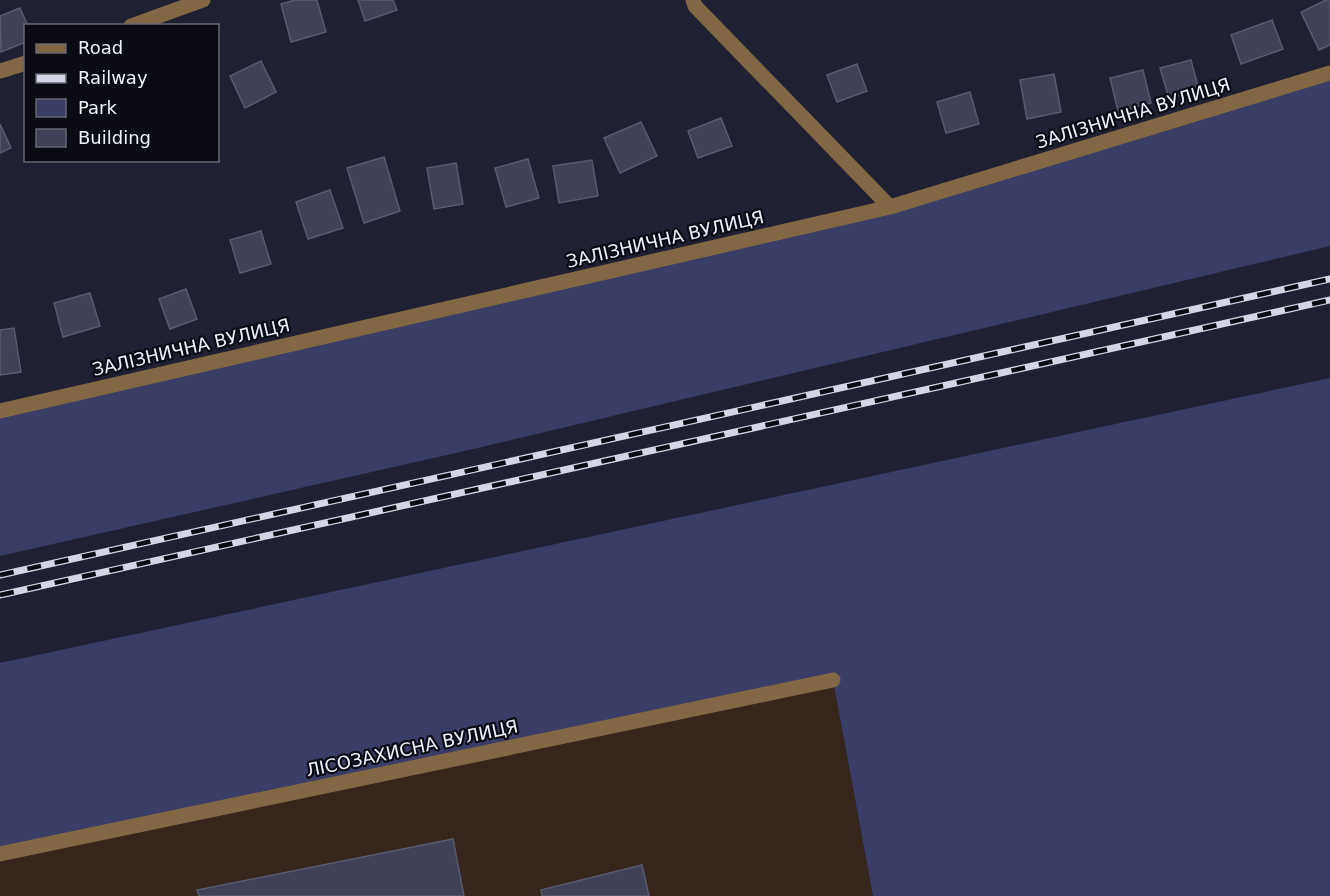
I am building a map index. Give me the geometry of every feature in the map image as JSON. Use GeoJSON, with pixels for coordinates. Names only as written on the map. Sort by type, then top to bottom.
{"type":"FeatureCollection","features":[{"type":"Feature","properties":{"kind":"street"},"geometry":{"type":"LineString","coordinates":[[137,24],[204,0]]}},
{"type":"Feature","properties":{"kind":"street"},"geometry":{"type":"LineString","coordinates":[[693,0],[695,6],[890,207]]}},
{"type":"Feature","properties":{"kind":"street"},"geometry":{"type":"LineString","coordinates":[[0,72],[24,64]]}},
{"type":"Feature","properties":{"kind":"street","name":"ЗАЛІЗНИЧНА ВУЛИЦЯ"},"geometry":{"type":"LineString","coordinates":[[0,411],[890,207],[1330,74]]}},
{"type":"Feature","properties":{"kind":"street","name":"ЛІСОЗАХИСНА ВУЛИЦЯ"},"geometry":{"type":"LineString","coordinates":[[0,854],[832,680]]}},
{"type":"Feature","properties":{"kind":"shaded area"},"geometry":{"type":"Polygon","coordinates":[[[833,680],[873,896],[0,896],[0,854],[833,680]]]}},
{"type":"Feature","properties":{"kind":"green space"},"geometry":{"type":"Polygon","coordinates":[[[1330,73],[1330,246],[469,450],[0,556],[0,411],[890,207],[1330,73]]]}},
{"type":"Feature","properties":{"kind":"green space"},"geometry":{"type":"Polygon","coordinates":[[[1330,378],[1330,896],[873,896],[833,680],[0,854],[0,663],[1330,378]]]}},
{"type":"Feature","properties":{"kind":"building"},"geometry":{"type":"Polygon","coordinates":[[[295,0],[317,0],[326,32],[291,42],[281,4],[295,0]]]}},
{"type":"Feature","properties":{"kind":"building"},"geometry":{"type":"Polygon","coordinates":[[[358,0],[393,0],[397,10],[365,21],[358,0]]]}},
{"type":"Feature","properties":{"kind":"building"},"geometry":{"type":"Polygon","coordinates":[[[1330,0],[1330,45],[1319,50],[1301,12],[1330,0]]]}},
{"type":"Feature","properties":{"kind":"building"},"geometry":{"type":"Polygon","coordinates":[[[20,8],[27,24],[24,24],[24,43],[1,52],[0,16],[20,8]]]}},
{"type":"Feature","properties":{"kind":"building"},"geometry":{"type":"Polygon","coordinates":[[[1272,20],[1283,49],[1241,64],[1231,35],[1272,20]]]}},
{"type":"Feature","properties":{"kind":"building"},"geometry":{"type":"Polygon","coordinates":[[[1191,60],[1199,90],[1169,98],[1160,68],[1191,60]]]}},
{"type":"Feature","properties":{"kind":"building"},"geometry":{"type":"Polygon","coordinates":[[[261,61],[276,92],[245,108],[230,76],[261,61]]]}},
{"type":"Feature","properties":{"kind":"building"},"geometry":{"type":"Polygon","coordinates":[[[857,64],[867,91],[837,102],[827,75],[857,64]]]}},
{"type":"Feature","properties":{"kind":"building"},"geometry":{"type":"Polygon","coordinates":[[[1143,70],[1151,103],[1118,111],[1110,78],[1143,70]]]}},
{"type":"Feature","properties":{"kind":"building"},"geometry":{"type":"Polygon","coordinates":[[[1054,74],[1061,112],[1027,119],[1020,80],[1054,74]]]}},
{"type":"Feature","properties":{"kind":"building"},"geometry":{"type":"Polygon","coordinates":[[[970,92],[979,124],[946,133],[937,102],[970,92]]]}},
{"type":"Feature","properties":{"kind":"building"},"geometry":{"type":"Polygon","coordinates":[[[721,118],[732,146],[698,158],[688,131],[721,118]]]}},
{"type":"Feature","properties":{"kind":"building"},"geometry":{"type":"Polygon","coordinates":[[[641,122],[657,156],[620,173],[604,138],[641,122]]]}},
{"type":"Feature","properties":{"kind":"building"},"geometry":{"type":"Polygon","coordinates":[[[0,124],[11,148],[0,153],[0,124]]]}},
{"type":"Feature","properties":{"kind":"building"},"geometry":{"type":"Polygon","coordinates":[[[384,157],[400,211],[364,223],[347,168],[384,157]]]}},
{"type":"Feature","properties":{"kind":"building"},"geometry":{"type":"Polygon","coordinates":[[[528,159],[539,198],[506,207],[495,168],[528,159]]]}},
{"type":"Feature","properties":{"kind":"building"},"geometry":{"type":"Polygon","coordinates":[[[592,160],[598,196],[559,203],[553,166],[592,160]]]}},
{"type":"Feature","properties":{"kind":"building"},"geometry":{"type":"Polygon","coordinates":[[[456,163],[463,204],[434,209],[427,168],[456,163]]]}},
{"type":"Feature","properties":{"kind":"building"},"geometry":{"type":"Polygon","coordinates":[[[330,190],[343,228],[308,239],[296,202],[330,190]]]}},
{"type":"Feature","properties":{"kind":"building"},"geometry":{"type":"Polygon","coordinates":[[[261,231],[271,264],[240,273],[230,240],[261,231]]]}},
{"type":"Feature","properties":{"kind":"building"},"geometry":{"type":"Polygon","coordinates":[[[186,289],[197,319],[170,329],[159,299],[186,289]]]}},
{"type":"Feature","properties":{"kind":"building"},"geometry":{"type":"Polygon","coordinates":[[[90,293],[100,326],[63,337],[54,303],[90,293]]]}},
{"type":"Feature","properties":{"kind":"building"},"geometry":{"type":"Polygon","coordinates":[[[14,328],[21,372],[0,375],[0,330],[14,328]]]}},
{"type":"Feature","properties":{"kind":"building"},"geometry":{"type":"Polygon","coordinates":[[[453,839],[464,896],[199,896],[197,890],[453,839]]]}},
{"type":"Feature","properties":{"kind":"building"},"geometry":{"type":"Polygon","coordinates":[[[642,865],[649,896],[542,896],[541,890],[642,865]]]}},
{"type":"Feature","properties":{"kind":"railway"},"geometry":{"type":"LineString","coordinates":[[0,575],[1330,279]]}},
{"type":"Feature","properties":{"kind":"railway"},"geometry":{"type":"LineString","coordinates":[[0,595],[1330,300]]}}]}
